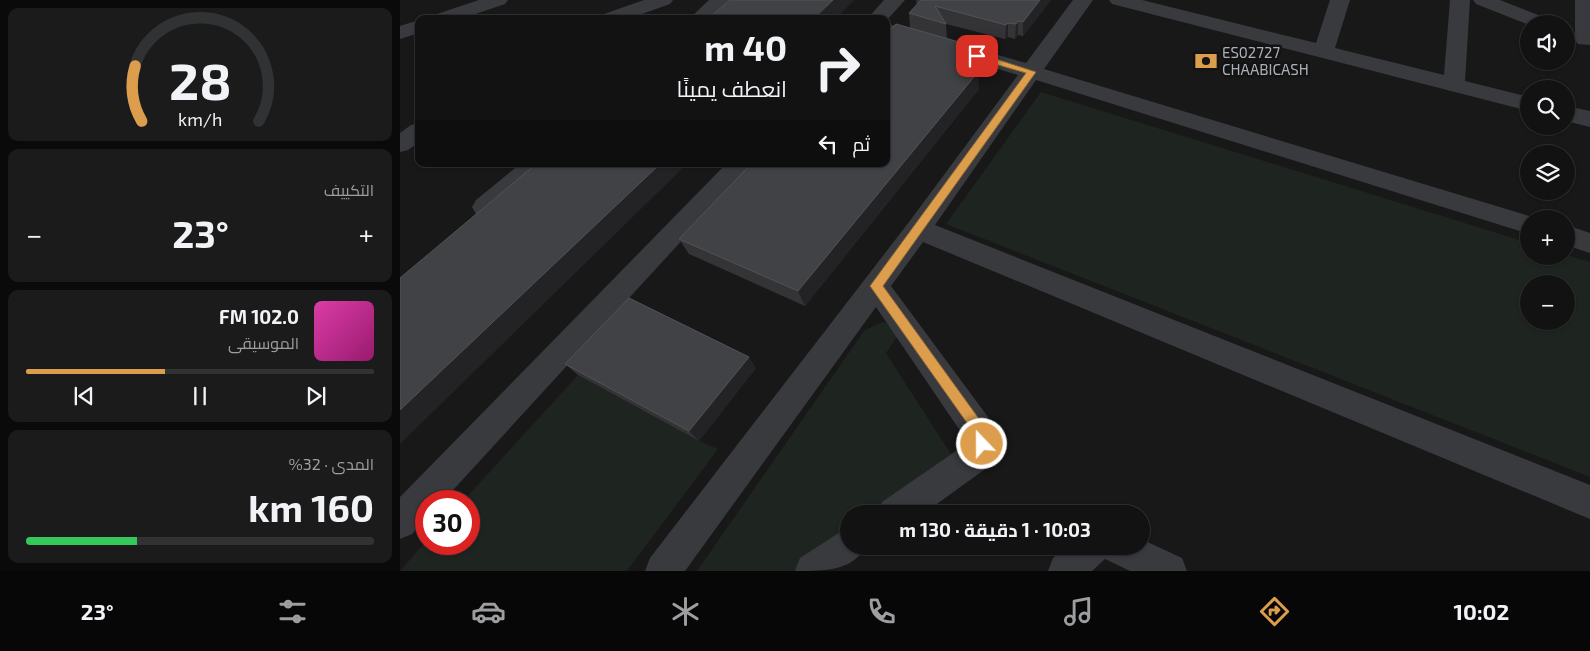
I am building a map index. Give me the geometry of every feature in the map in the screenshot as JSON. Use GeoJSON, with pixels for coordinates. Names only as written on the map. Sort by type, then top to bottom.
{"type":"FeatureCollection","features":[{"type":"Feature","properties":{"kind":"street"},"geometry":{"type":"LineString","coordinates":[[453,15],[498,0]]}},
{"type":"Feature","properties":{"kind":"street"},"geometry":{"type":"LineString","coordinates":[[620,15],[663,0]]}},
{"type":"Feature","properties":{"kind":"street"},"geometry":{"type":"LineString","coordinates":[[703,15],[720,0]]}},
{"type":"Feature","properties":{"kind":"street"},"geometry":{"type":"LineString","coordinates":[[881,15],[895,0]]}},
{"type":"Feature","properties":{"kind":"street"},"geometry":{"type":"LineString","coordinates":[[663,571],[918,230],[1083,0]]}},
{"type":"Feature","properties":{"kind":"street"},"geometry":{"type":"LineString","coordinates":[[1119,0],[1206,14],[1323,52],[1520,102]]}},
{"type":"Feature","properties":{"kind":"street"},"geometry":{"type":"LineString","coordinates":[[1323,52],[1340,0]]}},
{"type":"Feature","properties":{"kind":"street"},"geometry":{"type":"LineString","coordinates":[[1454,85],[1460,0]]}},
{"type":"Feature","properties":{"kind":"street"},"geometry":{"type":"LineString","coordinates":[[1484,0],[1522,15]]}},
{"type":"Feature","properties":{"kind":"street"},"geometry":{"type":"LineString","coordinates":[[1580,38],[1585,0]]}},
{"type":"Feature","properties":{"kind":"street"},"geometry":{"type":"LineString","coordinates":[[400,33],[415,27]]}},
{"type":"Feature","properties":{"kind":"street"},"geometry":{"type":"LineString","coordinates":[[890,30],[1520,221]]}},
{"type":"Feature","properties":{"kind":"street"},"geometry":{"type":"LineString","coordinates":[[1575,115],[1590,119]]}},
{"type":"Feature","properties":{"kind":"street"},"geometry":{"type":"LineString","coordinates":[[400,144],[415,134]]}},
{"type":"Feature","properties":{"kind":"street"},"geometry":{"type":"LineString","coordinates":[[467,223],[532,167]]}},
{"type":"Feature","properties":{"kind":"street"},"geometry":{"type":"LineString","coordinates":[[400,522],[737,167]]}},
{"type":"Feature","properties":{"kind":"street"},"geometry":{"type":"LineString","coordinates":[[918,230],[1590,502]]}},
{"type":"Feature","properties":{"kind":"street"},"geometry":{"type":"LineString","coordinates":[[1575,238],[1590,242]]}},
{"type":"Feature","properties":{"kind":"street"},"geometry":{"type":"LineString","coordinates":[[876,286],[977,428],[982,444],[977,456],[907,505]]}},
{"type":"Feature","properties":{"kind":"street"},"geometry":{"type":"LineString","coordinates":[[813,571],[840,552]]}},
{"type":"Feature","properties":{"kind":"street"},"geometry":{"type":"LineString","coordinates":[[1066,571],[1083,555]]}},
{"type":"Feature","properties":{"kind":"street"},"geometry":{"type":"LineString","coordinates":[[1136,555],[1169,571]]}},
{"type":"Feature","properties":{"kind":"shaded area"},"geometry":{"type":"Polygon","coordinates":[[[1041,92],[1520,240],[1520,265],[1575,265],[1575,258],[1590,262],[1590,477],[946,224],[1041,92]]]}},
{"type":"Feature","properties":{"kind":"shaded area"},"geometry":{"type":"Polygon","coordinates":[[[882,322],[890,324],[897,337],[886,353],[954,459],[890,505],[840,505],[840,540],[796,571],[697,571],[864,331],[882,322]]]}},
{"type":"Feature","properties":{"kind":"shaded area"},"geometry":{"type":"Polygon","coordinates":[[[578,375],[699,441],[718,449],[627,571],[400,571],[415,554],[480,555],[480,490],[473,490],[578,375]]]}},
{"type":"Feature","properties":{"kind":"building"},"geometry":{"type":"Polygon","coordinates":[[[730,0],[833,0],[817,15],[713,15],[730,0]]]}},
{"type":"Feature","properties":{"kind":"building"},"geometry":{"type":"Polygon","coordinates":[[[921,0],[1040,0],[1023,22],[1018,21],[1016,24],[1008,23],[1006,25],[935,6],[946,24],[909,13],[921,0]]]}},
{"type":"Feature","properties":{"kind":"building"},"geometry":{"type":"Polygon","coordinates":[[[896,24],[959,42],[978,72],[798,291],[679,239],[748,167],[890,167],[890,30],[896,24]]]}},
{"type":"Feature","properties":{"kind":"building"},"geometry":{"type":"Polygon","coordinates":[[[532,167],[657,167],[400,410],[400,278],[532,167]]]}},
{"type":"Feature","properties":{"kind":"building"},"geometry":{"type":"Polygon","coordinates":[[[629,298],[749,357],[689,431],[565,364],[629,298]]]}},
{"type":"Feature","properties":{"kind":"place","name":"ES02727 CHAABICASH"},"geometry":{"type":"Point","coordinates":[1206,61]}},
{"type":"Feature","properties":{"kind":"route"},"geometry":{"type":"LineString","coordinates":[[977,56],[1032,72],[876,286],[977,428],[982,444]]}}]}
